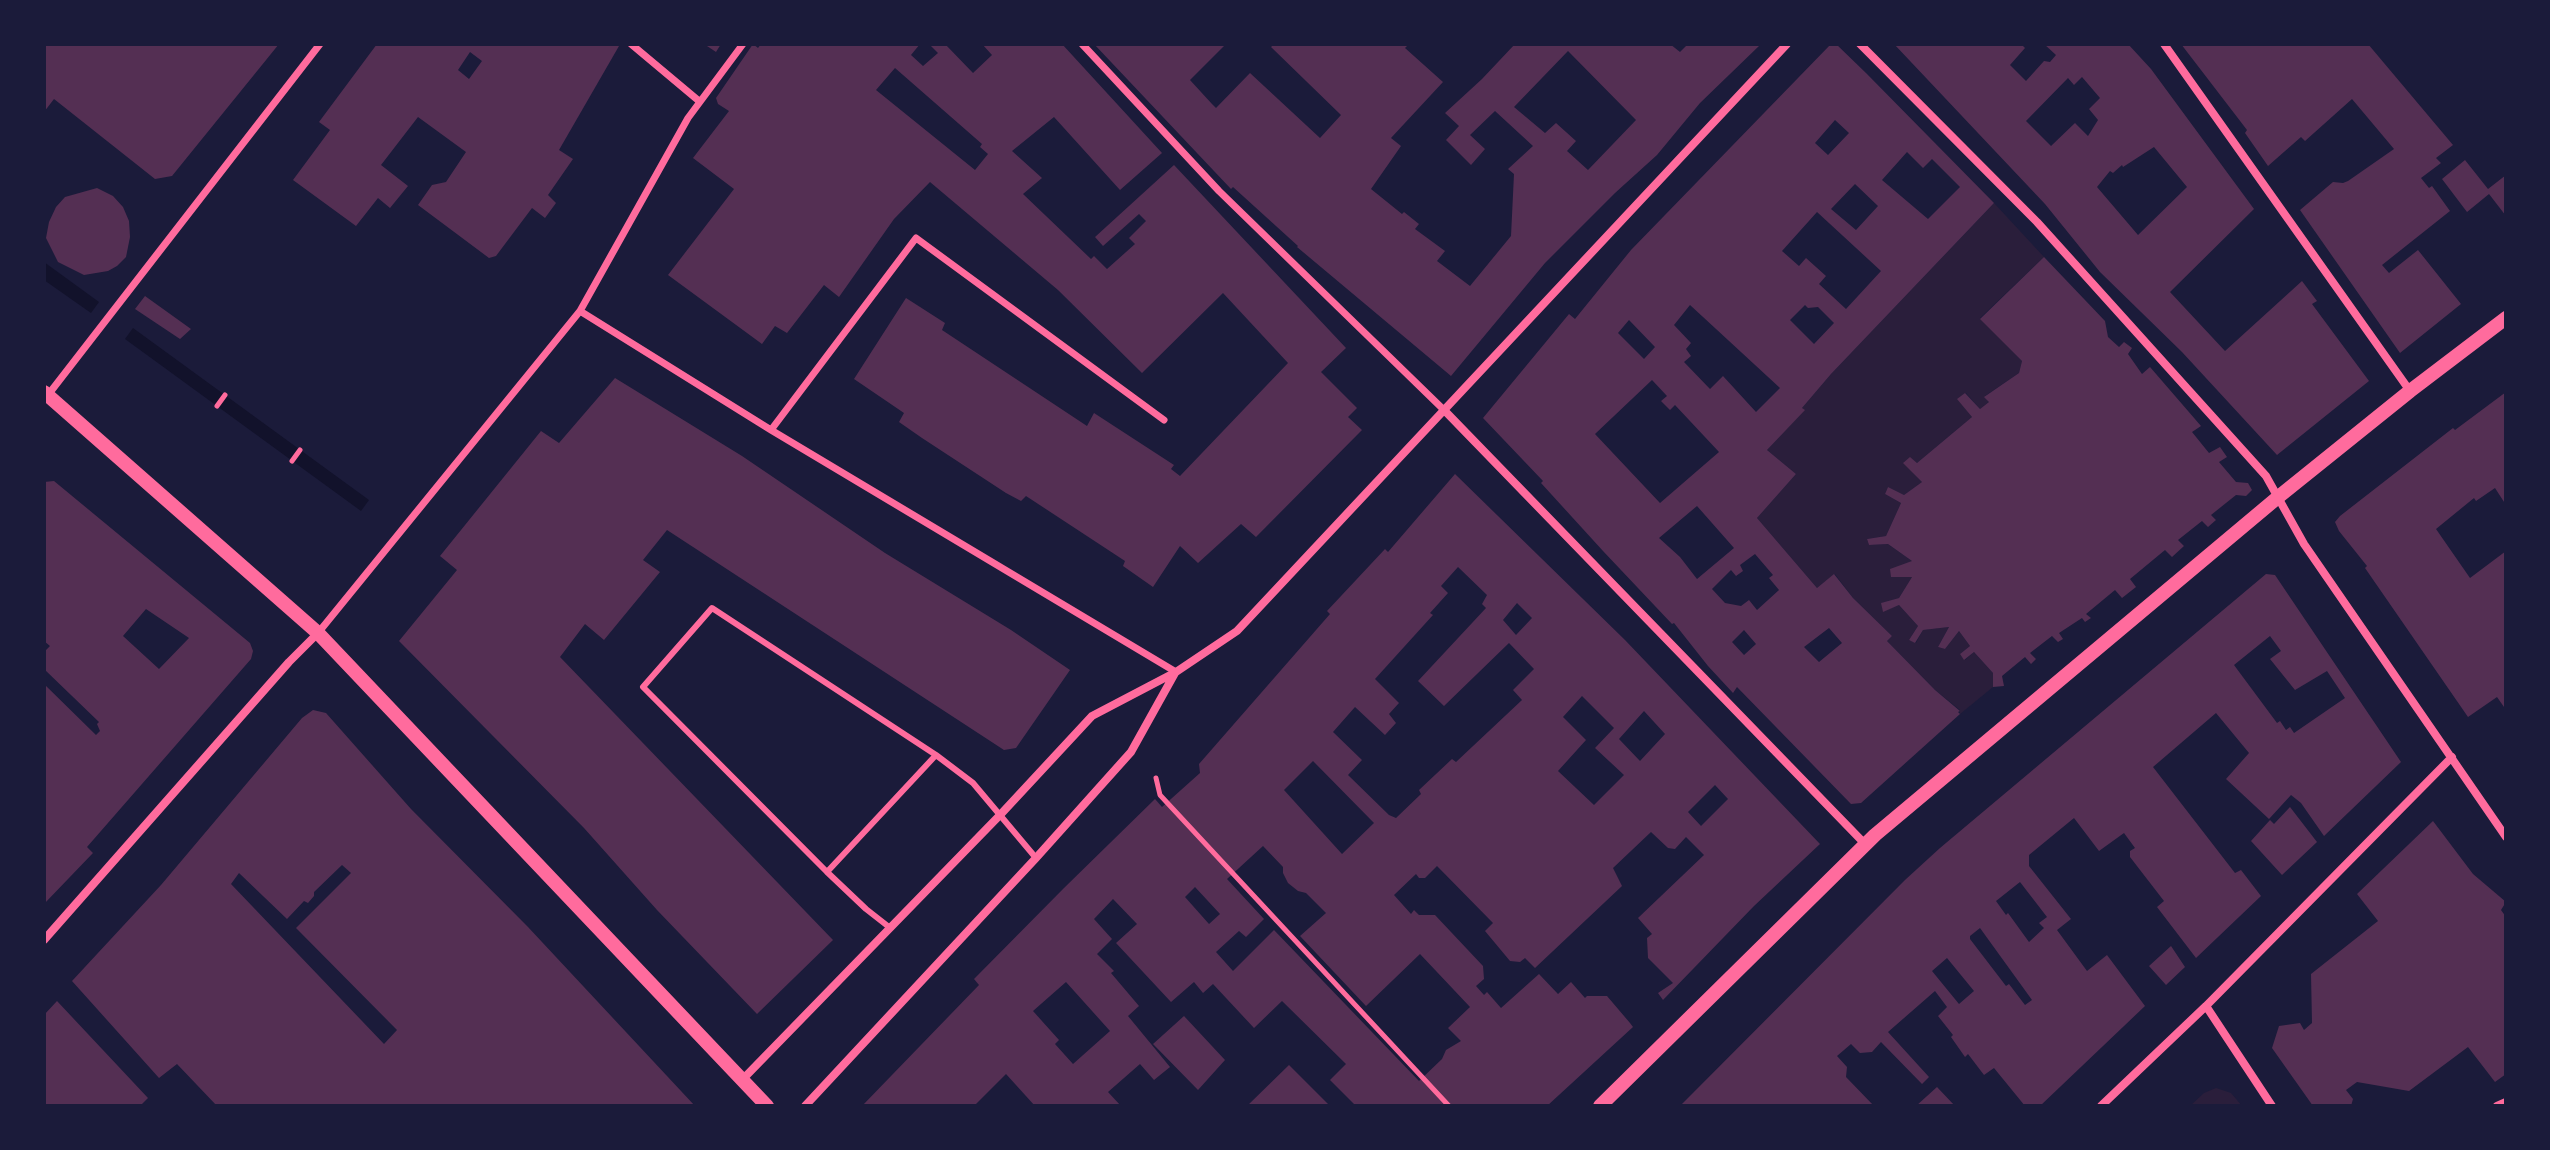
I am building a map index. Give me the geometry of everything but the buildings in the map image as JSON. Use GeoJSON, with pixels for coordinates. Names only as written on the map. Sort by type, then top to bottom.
{"type":"FeatureCollection","features":[{"type":"Feature","properties":{"kind":"street"},"geometry":{"type":"LineString","coordinates":[[320,44],[45,396],[318,633],[767,1106]]}},
{"type":"Feature","properties":{"kind":"street"},"geometry":{"type":"LineString","coordinates":[[631,44],[699,101]]}},
{"type":"Feature","properties":{"kind":"street"},"geometry":{"type":"LineString","coordinates":[[644,53],[649,44]]}},
{"type":"Feature","properties":{"kind":"street"},"geometry":{"type":"LineString","coordinates":[[44,940],[318,633],[580,311],[699,101],[743,44]]}},
{"type":"Feature","properties":{"kind":"street"},"geometry":{"type":"LineString","coordinates":[[1082,44],[1219,191],[1445,411],[1865,844]]}},
{"type":"Feature","properties":{"kind":"street"},"geometry":{"type":"LineString","coordinates":[[1860,44],[2037,222],[2266,476],[2304,544],[2506,837]]}},
{"type":"Feature","properties":{"kind":"street"},"geometry":{"type":"LineString","coordinates":[[2164,44],[2410,391]]}},
{"type":"Feature","properties":{"kind":"street"},"geometry":{"type":"LineString","coordinates":[[742,1080],[1092,716],[1176,672],[1237,631],[1445,411],[1781,46]]}},
{"type":"Feature","properties":{"kind":"street"},"geometry":{"type":"LineString","coordinates":[[771,430],[916,238],[1164,420]]}},
{"type":"Feature","properties":{"kind":"street"},"geometry":{"type":"LineString","coordinates":[[580,311],[771,430],[1176,672]]}},
{"type":"Feature","properties":{"kind":"street"},"geometry":{"type":"LineString","coordinates":[[1600,1106],[1865,844],[2277,498],[2506,318]]}},
{"type":"Feature","properties":{"kind":"street"},"geometry":{"type":"LineString","coordinates":[[805,1106],[1131,752],[1176,672]]}},
{"type":"Feature","properties":{"kind":"street"},"geometry":{"type":"LineString","coordinates":[[2101,1106],[2206,1006],[2452,757]]}},
{"type":"Feature","properties":{"kind":"street"},"geometry":{"type":"LineString","coordinates":[[2206,1006],[2272,1106]]}},
{"type":"Feature","properties":{"kind":"street"},"geometry":{"type":"LineString","coordinates":[[2497,1106],[2506,1102]]}},
{"type":"Feature","properties":{"kind":"lane"},"geometry":{"type":"LineString","coordinates":[[889,927],[827,872],[643,687],[712,608],[936,755],[973,783],[1036,858]]}},
{"type":"Feature","properties":{"kind":"lane"},"geometry":{"type":"LineString","coordinates":[[827,872],[936,755]]}},
{"type":"Feature","properties":{"kind":"path"},"geometry":{"type":"LineString","coordinates":[[217,406],[225,395]]}},
{"type":"Feature","properties":{"kind":"path"},"geometry":{"type":"LineString","coordinates":[[292,461],[300,450]]}},
{"type":"Feature","properties":{"kind":"path"},"geometry":{"type":"LineString","coordinates":[[1156,778],[1160,795],[1449,1106]]}},
{"type":"Feature","properties":{"kind":"shaded area"},"geometry":{"type":"Polygon","coordinates":[[[1994,203],[2044,257],[1980,318],[2022,361],[2019,373],[1985,396],[1989,402],[1980,409],[1966,393],[1958,399],[1972,417],[1917,463],[1910,458],[1904,462],[1922,482],[1904,495],[1888,487],[1885,494],[1901,503],[1886,536],[1867,539],[1869,545],[1888,544],[1912,561],[1891,577],[1912,577],[1899,598],[1882,603],[1883,611],[1899,605],[1918,626],[1909,640],[1916,643],[1923,630],[1949,627],[1938,647],[1945,649],[1959,631],[1970,646],[1960,654],[1965,660],[1974,652],[1993,673],[1993,687],[1960,714],[1960,710],[1935,690],[1887,641],[1892,636],[1853,598],[1835,574],[1817,588],[1757,518],[1796,474],[1767,450],[1804,410],[1802,408],[1831,374],[1994,203]]]}},
{"type":"Feature","properties":{"kind":"shaded area"},"geometry":{"type":"Polygon","coordinates":[[[44,262],[99,302],[91,313],[44,280],[44,262]]]}},
{"type":"Feature","properties":{"kind":"shaded area"},"geometry":{"type":"Polygon","coordinates":[[[133,328],[369,500],[361,511],[125,339],[133,328]]]}},
{"type":"Feature","properties":{"kind":"shaded area"},"geometry":{"type":"Polygon","coordinates":[[[2216,1088],[2231,1093],[2242,1106],[2190,1106],[2204,1093],[2216,1088]]]}}]}
